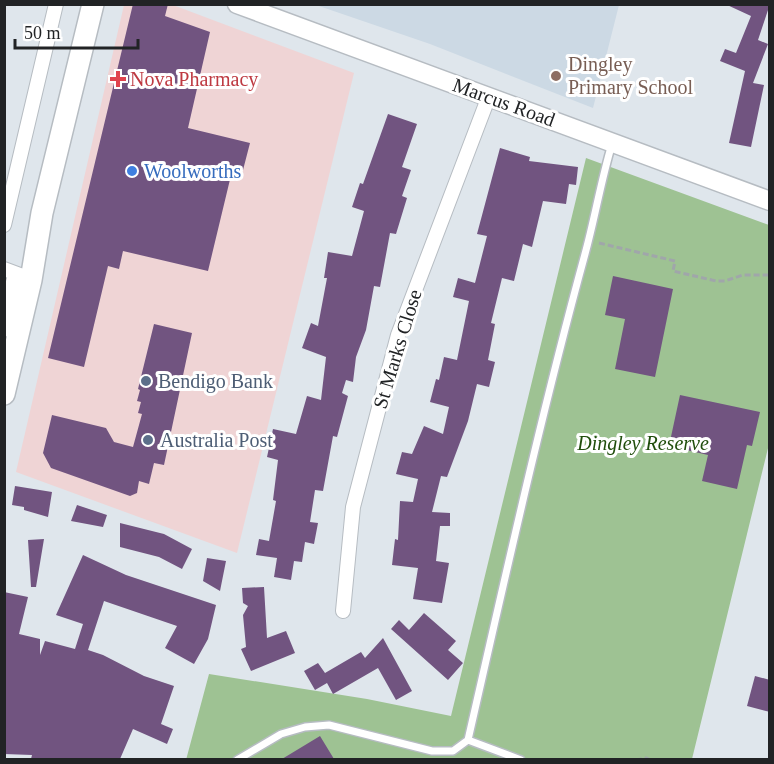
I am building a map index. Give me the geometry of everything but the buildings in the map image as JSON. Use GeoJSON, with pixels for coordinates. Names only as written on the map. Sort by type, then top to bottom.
{"type":"FeatureCollection","features":[{"type":"Feature","properties":{"kind":"main road"},"geometry":{"type":"LineString","coordinates":[[4,326],[18,275],[42,213],[93,4]]}},
{"type":"Feature","properties":{"kind":"main road","name":"Marcus Road"},"geometry":{"type":"LineString","coordinates":[[237,4],[769,199]]}},
{"type":"Feature","properties":{"kind":"main road"},"geometry":{"type":"LineString","coordinates":[[4,394],[18,275]]}},
{"type":"Feature","properties":{"kind":"street"},"geometry":{"type":"LineString","coordinates":[[4,225],[56,4]]}},
{"type":"Feature","properties":{"kind":"street","name":"St Marks Close"},"geometry":{"type":"LineString","coordinates":[[343,611],[353,507],[398,334],[489,96]]}},
{"type":"Feature","properties":{"kind":"lane"},"geometry":{"type":"LineString","coordinates":[[237,759],[281,734],[305,727],[329,725],[432,751],[453,751],[468,740],[553,372],[613,142]]}},
{"type":"Feature","properties":{"kind":"lane"},"geometry":{"type":"LineString","coordinates":[[468,740],[521,759]]}},
{"type":"Feature","properties":{"kind":"path"},"geometry":{"type":"LineString","coordinates":[[589,241],[675,261],[673,271],[716,281],[725,281],[743,275],[770,275]]}},
{"type":"Feature","properties":{"kind":"path"},"geometry":{"type":"LineString","coordinates":[[636,759],[651,759]]}},
{"type":"Feature","properties":{"kind":"shaded area"},"geometry":{"type":"Polygon","coordinates":[[[124,5],[173,5],[354,73],[237,553],[16,472],[124,5]]]}},
{"type":"Feature","properties":{"kind":"shaded area","name":"Dingley Primary School"},"geometry":{"type":"Polygon","coordinates":[[[316,5],[619,5],[593,108],[430,44],[316,5]]]}},
{"type":"Feature","properties":{"kind":"green space","name":"Dingley Reserve"},"geometry":{"type":"Polygon","coordinates":[[[586,158],[769,225],[769,444],[692,759],[186,760],[209,674],[367,699],[451,716],[586,158]]]}},
{"type":"Feature","properties":{"kind":"place","name":"Dingley Primary School"},"geometry":{"type":"Point","coordinates":[556,76]}},
{"type":"Feature","properties":{"kind":"place","name":"Nova Pharmacy"},"geometry":{"type":"Point","coordinates":[118,79]}},
{"type":"Feature","properties":{"kind":"place","name":"Woolworths"},"geometry":{"type":"Point","coordinates":[132,171]}},
{"type":"Feature","properties":{"kind":"place","name":"Bendigo Bank"},"geometry":{"type":"Point","coordinates":[146,381]}},
{"type":"Feature","properties":{"kind":"place","name":"Australia Post"},"geometry":{"type":"Point","coordinates":[148,440]}}]}
